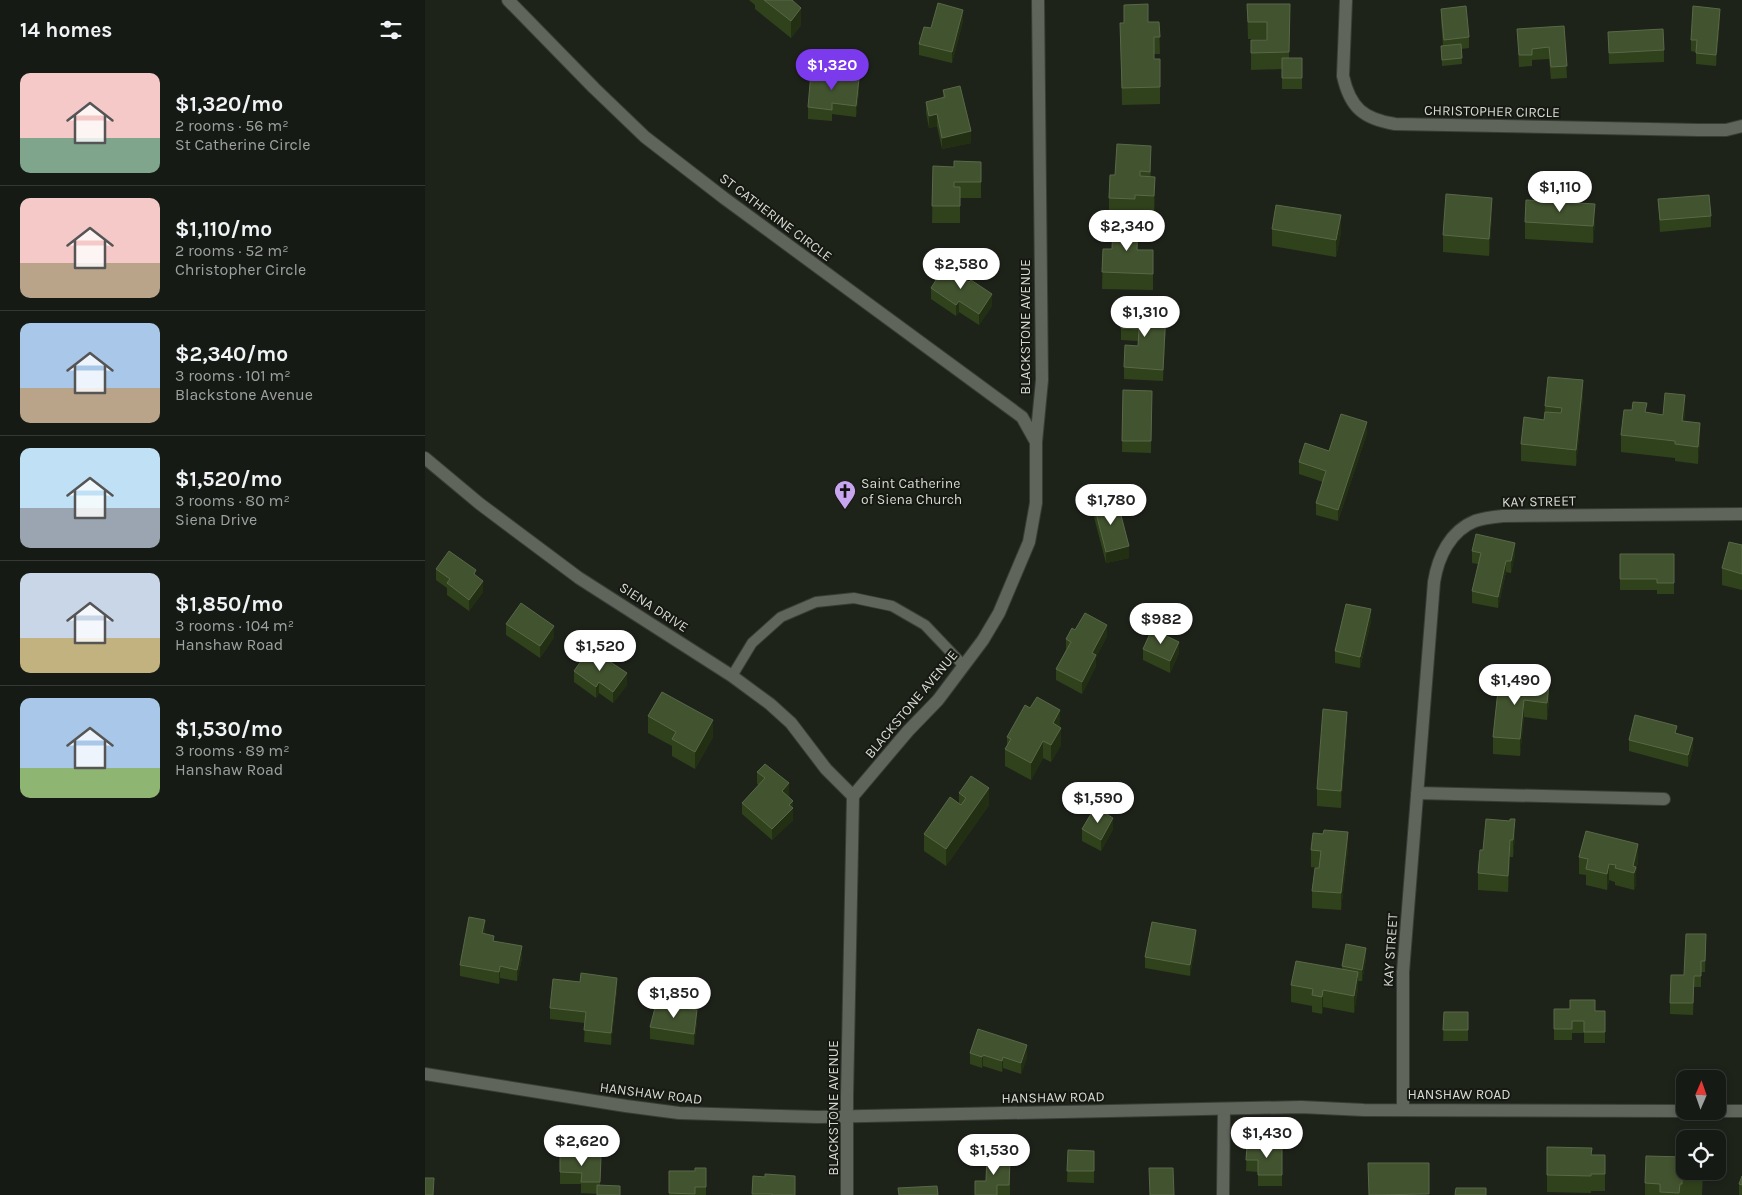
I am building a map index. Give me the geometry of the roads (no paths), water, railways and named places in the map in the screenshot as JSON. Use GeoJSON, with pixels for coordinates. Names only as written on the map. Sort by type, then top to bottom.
{"type":"FeatureCollection","features":[{"type":"Feature","properties":{"kind":"street","name":"ST CATHERINE CIRCLE"},"geometry":{"type":"LineString","coordinates":[[509,0],[594,88],[645,137],[732,204],[1022,417],[1036,442]]}},
{"type":"Feature","properties":{"kind":"street","name":"BLACKSTONE AVENUE"},"geometry":{"type":"LineString","coordinates":[[847,1195],[853,796],[908,731],[938,700],[983,640],[999,613],[1029,542],[1036,503],[1036,442],[1042,380],[1037,0]]}},
{"type":"Feature","properties":{"kind":"street","name":"CHRISTOPHER CIRCLE"},"geometry":{"type":"LineString","coordinates":[[1346,0],[1343,76],[1345,88],[1358,108],[1377,121],[1395,124],[1690,130],[1726,130],[1742,126]]}},
{"type":"Feature","properties":{"kind":"street","name":"SIENA DRIVE"},"geometry":{"type":"LineString","coordinates":[[425,458],[480,504],[579,578],[732,676],[770,704],[791,723],[826,769],[853,796]]}},
{"type":"Feature","properties":{"kind":"street","name":"KAY STREET"},"geometry":{"type":"LineString","coordinates":[[1403,1109],[1403,972],[1435,574],[1442,553],[1461,530],[1474,522],[1503,516],[1742,514]]}},
{"type":"Feature","properties":{"kind":"street"},"geometry":{"type":"LineString","coordinates":[[1417,793],[1664,799]]}},
{"type":"Feature","properties":{"kind":"street","name":"HANSHAW ROAD"},"geometry":{"type":"LineString","coordinates":[[425,1074],[679,1113],[752,1116],[847,1116],[1301,1107],[1364,1110],[1676,1111]]}},
{"type":"Feature","properties":{"kind":"street"},"geometry":{"type":"LineString","coordinates":[[1223,1195],[1224,1109]]}},
{"type":"Feature","properties":{"kind":"street"},"geometry":{"type":"LineString","coordinates":[[1726,1111],[1742,1111]]}},
{"type":"Feature","properties":{"kind":"lane"},"geometry":{"type":"LineString","coordinates":[[732,676],[752,643],[781,617],[816,602],[854,598],[892,606],[925,625],[964,666]]}},
{"type":"Feature","properties":{"kind":"place","name":"Saint Catherine of Siena Church"},"geometry":{"type":"Point","coordinates":[845,510]}}]}
